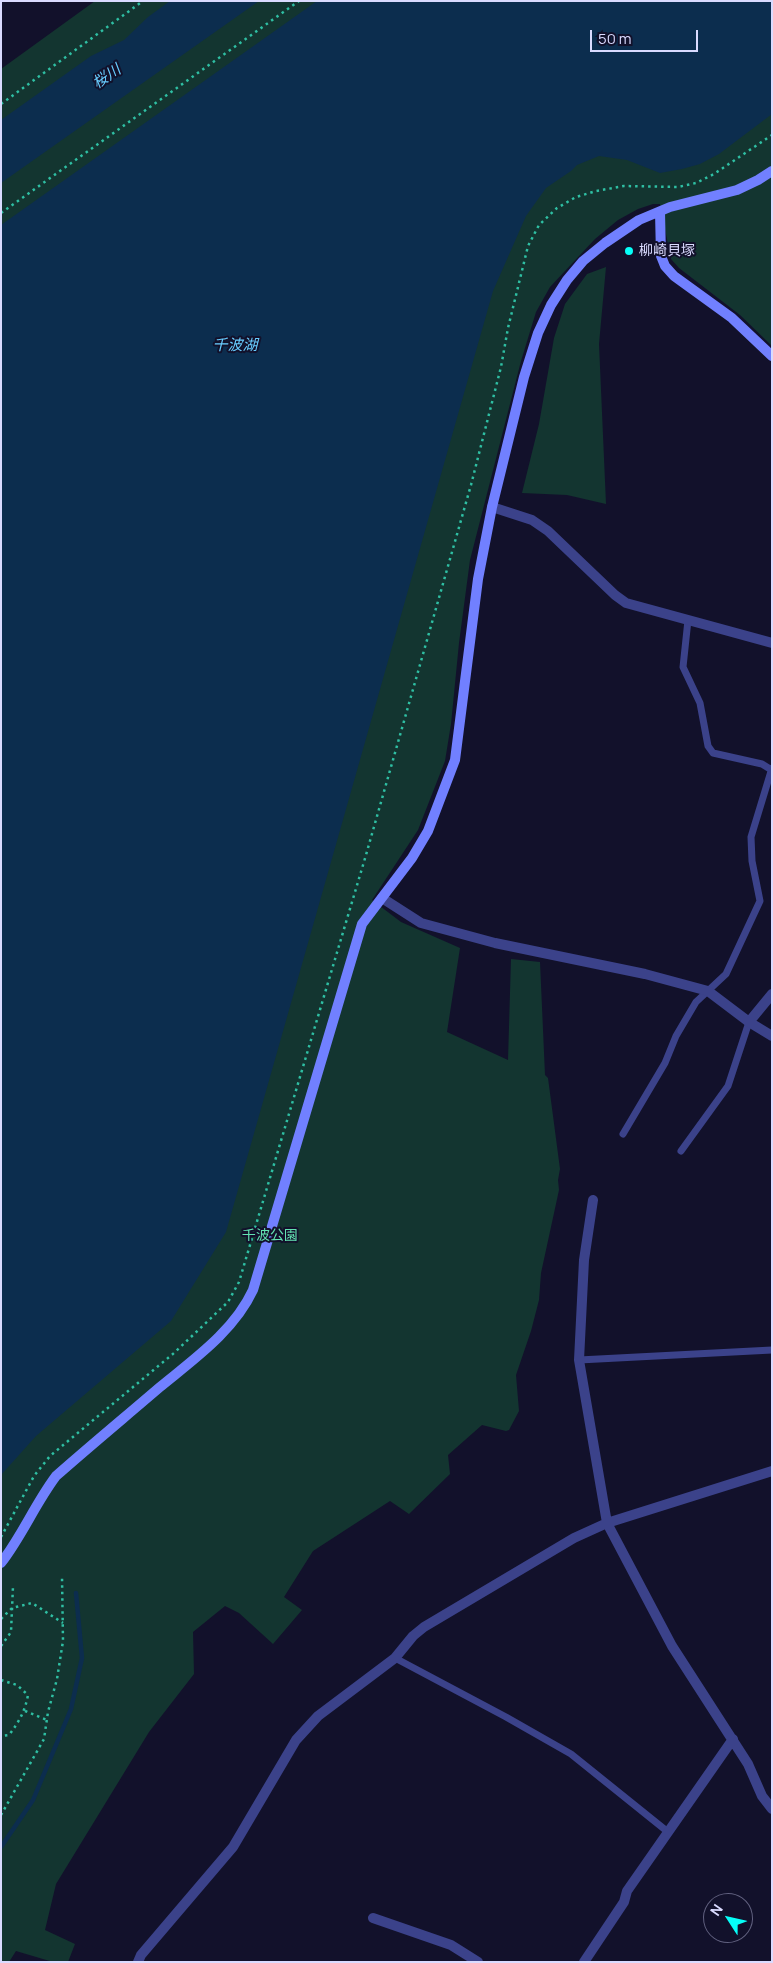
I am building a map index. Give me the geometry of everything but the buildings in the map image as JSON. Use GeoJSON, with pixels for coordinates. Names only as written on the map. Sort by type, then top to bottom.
{"type":"FeatureCollection","features":[{"type":"Feature","properties":{"kind":"street"},"geometry":{"type":"LineString","coordinates":[[1,1563],[16,1544],[44,1491],[56,1476],[193,1359],[234,1321],[253,1290],[362,924],[412,858],[428,831],[442,799],[455,760],[478,580],[492,508],[524,377],[538,333],[551,305],[567,280],[583,261],[604,243],[639,220],[689,201],[737,190],[772,171]]}},
{"type":"Feature","properties":{"kind":"street"},"geometry":{"type":"LineString","coordinates":[[660,212],[661,256],[665,266],[674,276],[732,318],[772,356]]}},
{"type":"Feature","properties":{"kind":"street"},"geometry":{"type":"LineString","coordinates":[[492,508],[532,520],[548,530],[615,595],[626,603],[772,643]]}},
{"type":"Feature","properties":{"kind":"street"},"geometry":{"type":"LineString","coordinates":[[382,898],[421,923],[495,943],[645,974],[708,991],[749,1022],[772,1036]]}},
{"type":"Feature","properties":{"kind":"street"},"geometry":{"type":"LineString","coordinates":[[749,1022],[772,994]]}},
{"type":"Feature","properties":{"kind":"street"},"geometry":{"type":"LineString","coordinates":[[593,1200],[584,1260],[579,1360],[607,1523],[672,1646],[748,1764],[762,1796],[772,1809]]}},
{"type":"Feature","properties":{"kind":"street"},"geometry":{"type":"LineString","coordinates":[[138,1962],[141,1955],[232,1847],[296,1740],[318,1716],[395,1658],[413,1636],[424,1627],[574,1538],[607,1523],[772,1471]]}},
{"type":"Feature","properties":{"kind":"street"},"geometry":{"type":"LineString","coordinates":[[584,1962],[624,1902],[627,1891],[733,1740]]}},
{"type":"Feature","properties":{"kind":"street"},"geometry":{"type":"LineString","coordinates":[[373,1918],[451,1945],[478,1962]]}},
{"type":"Feature","properties":{"kind":"lane"},"geometry":{"type":"LineString","coordinates":[[623,1134],[665,1063],[676,1036],[696,1002],[726,974],[760,901],[752,861],[751,837],[771,768],[762,764],[714,753],[708,746],[700,703],[683,667],[688,620]]}},
{"type":"Feature","properties":{"kind":"lane"},"geometry":{"type":"LineString","coordinates":[[681,1152],[728,1086],[749,1022]]}},
{"type":"Feature","properties":{"kind":"lane"},"geometry":{"type":"LineString","coordinates":[[579,1360],[772,1350]]}},
{"type":"Feature","properties":{"kind":"lane"},"geometry":{"type":"LineString","coordinates":[[395,1658],[571,1754],[668,1832]]}},
{"type":"Feature","properties":{"kind":"path"},"geometry":{"type":"LineString","coordinates":[[1,104],[144,1]]}},
{"type":"Feature","properties":{"kind":"path"},"geometry":{"type":"LineString","coordinates":[[1,213],[299,1]]}},
{"type":"Feature","properties":{"kind":"path"},"geometry":{"type":"LineString","coordinates":[[1,1536],[34,1476],[50,1456],[174,1353],[228,1302],[239,1282],[366,855],[460,523],[501,367],[508,328],[528,246],[539,224],[557,208],[576,196],[624,186],[678,187],[696,182],[714,174],[772,135]]}},
{"type":"Feature","properties":{"kind":"path"},"geometry":{"type":"LineString","coordinates":[[1,1815],[44,1740],[64,1641],[62,1577]]}},
{"type":"Feature","properties":{"kind":"path"},"geometry":{"type":"LineString","coordinates":[[1,1646],[11,1632],[13,1586]]}},
{"type":"Feature","properties":{"kind":"path"},"geometry":{"type":"LineString","coordinates":[[1,1619],[12,1608],[32,1603],[63,1623]]}},
{"type":"Feature","properties":{"kind":"path"},"geometry":{"type":"LineString","coordinates":[[1,1680],[17,1685],[28,1695],[25,1711],[9,1735],[1,1736]]}},
{"type":"Feature","properties":{"kind":"path"},"geometry":{"type":"LineString","coordinates":[[25,1711],[47,1720]]}},
{"type":"Feature","properties":{"kind":"green space","name":"千波公園"},"geometry":{"type":"Polygon","coordinates":[[[95,1],[772,1],[772,346],[740,315],[679,268],[671,259],[660,204],[653,204],[638,209],[618,220],[595,239],[550,287],[536,312],[521,361],[470,560],[445,761],[418,830],[372,900],[401,922],[460,948],[447,1032],[508,1060],[511,959],[540,962],[545,1075],[548,1078],[560,1169],[559,1190],[541,1273],[539,1300],[516,1375],[519,1411],[509,1430],[506,1431],[482,1425],[448,1455],[450,1474],[409,1514],[390,1501],[313,1551],[284,1597],[302,1610],[273,1644],[239,1613],[225,1606],[193,1632],[194,1674],[149,1732],[56,1884],[45,1930],[75,1944],[68,1962],[53,1962],[16,1951],[9,1962],[1,1962],[1,69],[95,1]]]}},
{"type":"Feature","properties":{"kind":"green space"},"geometry":{"type":"Polygon","coordinates":[[[606,267],[599,344],[606,504],[567,495],[522,493],[539,424],[554,338],[565,304],[587,274],[606,267]]]}},
{"type":"Feature","properties":{"kind":"water","name":"桜川"},"geometry":{"type":"Polygon","coordinates":[[[170,1],[259,1],[1,183],[1,120],[91,56],[124,40],[148,17],[170,1]]]}},
{"type":"Feature","properties":{"kind":"water","name":"千波湖"},"geometry":{"type":"Polygon","coordinates":[[[317,1],[772,1],[772,114],[719,154],[700,164],[682,169],[660,173],[627,160],[599,156],[577,165],[546,188],[526,216],[493,291],[226,1232],[171,1321],[36,1436],[1,1475],[1,225],[317,1]]]}},
{"type":"Feature","properties":{"kind":"waterway"},"geometry":{"type":"LineString","coordinates":[[1,1847],[33,1800],[71,1709],[82,1658],[76,1593]]}},
{"type":"Feature","properties":{"kind":"place","name":"柳崎貝塚"},"geometry":{"type":"Point","coordinates":[629,251]}}]}
